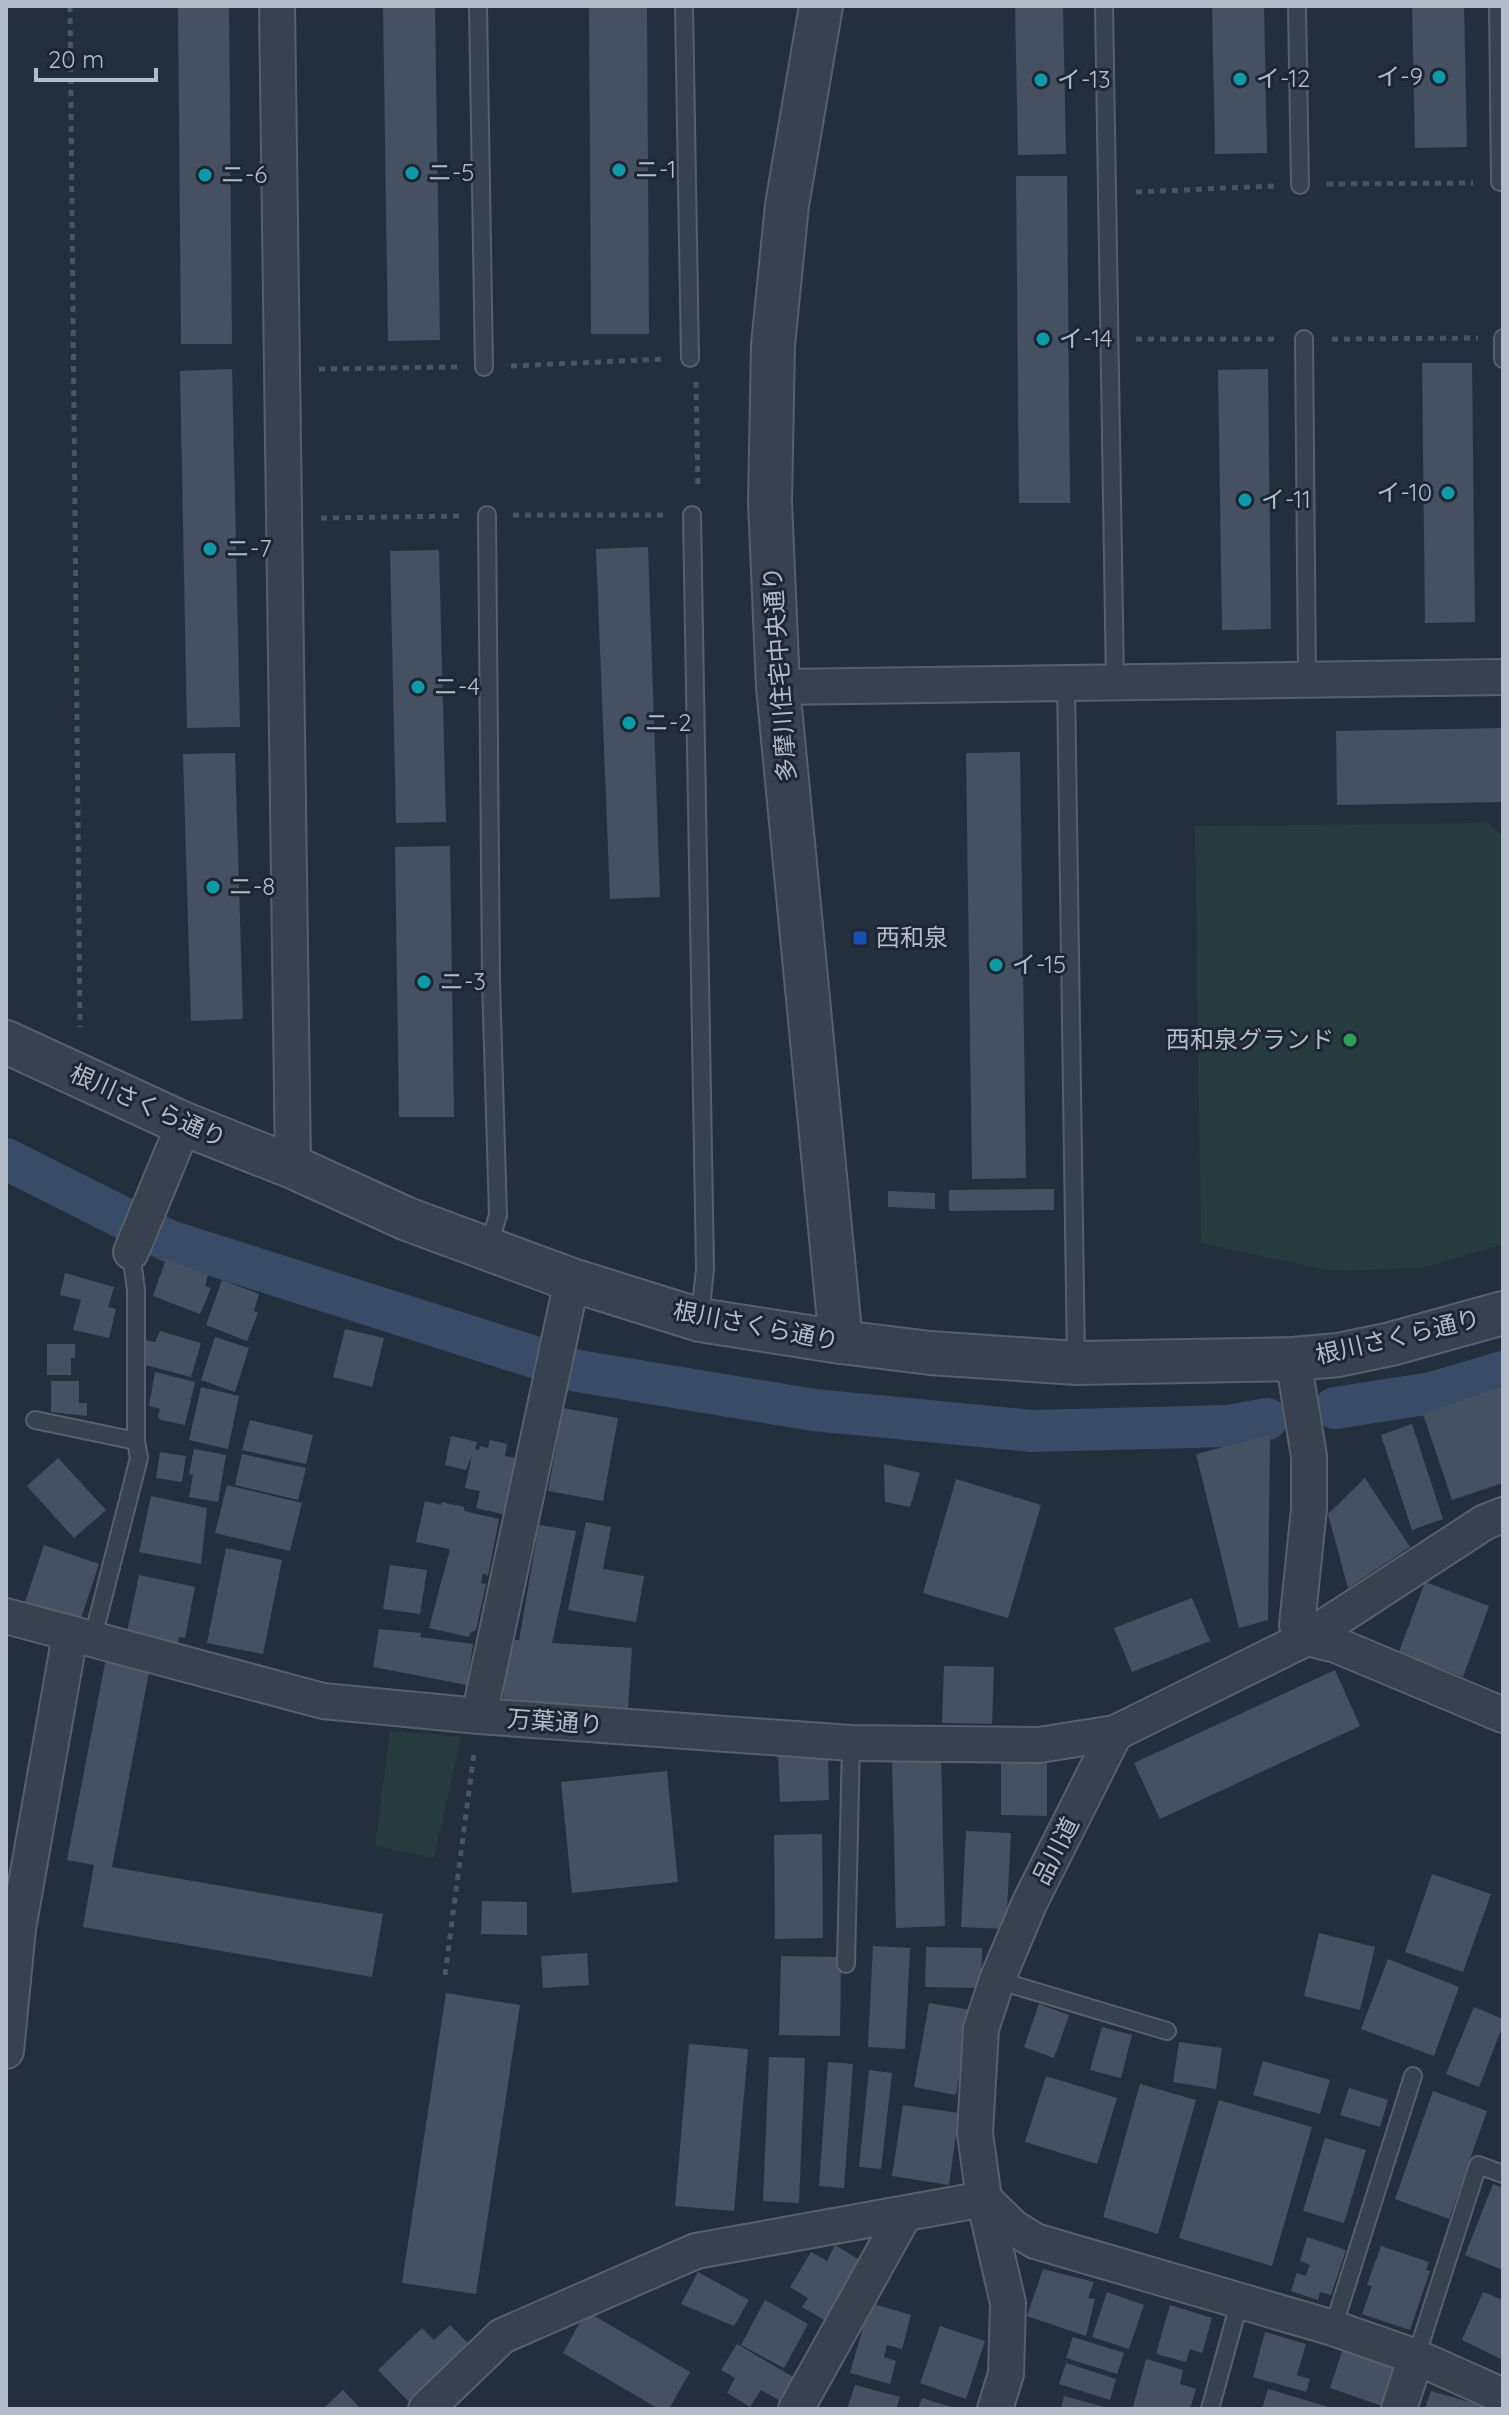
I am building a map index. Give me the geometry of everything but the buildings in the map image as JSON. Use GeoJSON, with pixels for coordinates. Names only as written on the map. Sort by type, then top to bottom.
{"type":"FeatureCollection","features":[{"type":"Feature","properties":{"kind":"street"},"geometry":{"type":"LineString","coordinates":[[277,6],[293,1167]]}},
{"type":"Feature","properties":{"kind":"street","name":"多摩川住宅中央通り"},"geometry":{"type":"LineString","coordinates":[[821,6],[787,205],[773,345],[770,502],[778,687],[841,1342]]}},
{"type":"Feature","properties":{"kind":"street"},"geometry":{"type":"LineString","coordinates":[[778,687],[1503,677]]}},
{"type":"Feature","properties":{"kind":"street","name":"根川さくら通り"},"geometry":{"type":"LineString","coordinates":[[6,1042],[184,1124],[293,1167],[407,1219],[572,1280],[700,1320],[930,1353],[1076,1363],[1293,1359],[1338,1355],[1391,1344],[1503,1313]]}},
{"type":"Feature","properties":{"kind":"street"},"geometry":{"type":"LineString","coordinates":[[131,1252],[184,1124]]}},
{"type":"Feature","properties":{"kind":"street"},"geometry":{"type":"LineString","coordinates":[[479,1716],[572,1280]]}},
{"type":"Feature","properties":{"kind":"street"},"geometry":{"type":"LineString","coordinates":[[1293,1359],[1309,1456],[1309,1509],[1297,1625],[1307,1638],[1336,1645],[1503,1715]]}},
{"type":"Feature","properties":{"kind":"street"},"geometry":{"type":"LineString","coordinates":[[1115,1733],[1307,1638],[1485,1522],[1503,1515]]}},
{"type":"Feature","properties":{"kind":"street","name":"万葉通り"},"geometry":{"type":"LineString","coordinates":[[6,1616],[323,1701],[479,1716],[851,1743],[1039,1745],[1115,1733]]}},
{"type":"Feature","properties":{"kind":"street"},"geometry":{"type":"LineString","coordinates":[[6,2051],[12,1928],[81,1638]]}},
{"type":"Feature","properties":{"kind":"street","name":"品川道"},"geometry":{"type":"LineString","coordinates":[[995,2409],[1006,2374],[1008,2303],[984,2199],[975,2133],[981,2029],[997,1980],[1030,1902],[1115,1733]]}},
{"type":"Feature","properties":{"kind":"street"},"geometry":{"type":"LineString","coordinates":[[426,2409],[502,2336],[696,2251],[984,2199],[1014,2228],[1035,2241],[1333,2328],[1416,2357],[1503,2396]]}},
{"type":"Feature","properties":{"kind":"street"},"geometry":{"type":"LineString","coordinates":[[796,2409],[904,2215]]}},
{"type":"Feature","properties":{"kind":"street"},"geometry":{"type":"LineString","coordinates":[[1399,2409],[1416,2357]]}},
{"type":"Feature","properties":{"kind":"lane"},"geometry":{"type":"LineString","coordinates":[[478,6],[484,367]]}},
{"type":"Feature","properties":{"kind":"lane"},"geometry":{"type":"LineString","coordinates":[[684,6],[690,358]]}},
{"type":"Feature","properties":{"kind":"lane"},"geometry":{"type":"LineString","coordinates":[[1104,6],[1115,682]]}},
{"type":"Feature","properties":{"kind":"lane"},"geometry":{"type":"LineString","coordinates":[[1297,6],[1300,185]]}},
{"type":"Feature","properties":{"kind":"lane"},"geometry":{"type":"LineString","coordinates":[[1498,6],[1500,182]]}},
{"type":"Feature","properties":{"kind":"lane"},"geometry":{"type":"LineString","coordinates":[[1503,338],[1503,359]]}},
{"type":"Feature","properties":{"kind":"lane"},"geometry":{"type":"LineString","coordinates":[[1304,339],[1307,680]]}},
{"type":"Feature","properties":{"kind":"lane"},"geometry":{"type":"LineString","coordinates":[[487,515],[491,981],[498,1215],[488,1248]]}},
{"type":"Feature","properties":{"kind":"lane"},"geometry":{"type":"LineString","coordinates":[[692,515],[705,1269],[700,1320]]}},
{"type":"Feature","properties":{"kind":"lane"},"geometry":{"type":"LineString","coordinates":[[1066,683],[1076,1363]]}},
{"type":"Feature","properties":{"kind":"lane"},"geometry":{"type":"LineString","coordinates":[[81,1638],[139,1458],[136,1441],[136,1290],[131,1252]]}},
{"type":"Feature","properties":{"kind":"lane"},"geometry":{"type":"LineString","coordinates":[[35,1420],[136,1441]]}},
{"type":"Feature","properties":{"kind":"lane"},"geometry":{"type":"LineString","coordinates":[[846,1964],[851,1743]]}},
{"type":"Feature","properties":{"kind":"lane"},"geometry":{"type":"LineString","coordinates":[[997,1980],[1167,2031]]}},
{"type":"Feature","properties":{"kind":"lane"},"geometry":{"type":"LineString","coordinates":[[1333,2328],[1413,2076]]}},
{"type":"Feature","properties":{"kind":"lane"},"geometry":{"type":"LineString","coordinates":[[1416,2357],[1478,2165],[1503,2174]]}},
{"type":"Feature","properties":{"kind":"lane"},"geometry":{"type":"LineString","coordinates":[[1210,2409],[1240,2300]]}},
{"type":"Feature","properties":{"kind":"path"},"geometry":{"type":"LineString","coordinates":[[70,6],[80,1027]]}},
{"type":"Feature","properties":{"kind":"path"},"geometry":{"type":"LineString","coordinates":[[690,358],[696,374],[698,490],[698,505],[692,515]]}},
{"type":"Feature","properties":{"kind":"path"},"geometry":{"type":"LineString","coordinates":[[445,1975],[479,1716]]}},
{"type":"Feature","properties":{"kind":"green space","name":"西和泉グランド"},"geometry":{"type":"Polygon","coordinates":[[[1489,823],[1503,837],[1503,1244],[1422,1268],[1332,1271],[1201,1243],[1195,826],[1489,823]]]}},
{"type":"Feature","properties":{"kind":"green space"},"geometry":{"type":"Polygon","coordinates":[[[390,1731],[461,1737],[434,1858],[375,1846],[390,1731]]]}},
{"type":"Feature","properties":{"kind":"waterway"},"geometry":{"type":"LineString","coordinates":[[6,1159],[169,1241],[578,1371],[814,1410],[1032,1431],[1228,1426],[1267,1419]]}},
{"type":"Feature","properties":{"kind":"waterway"},"geometry":{"type":"LineString","coordinates":[[1335,1408],[1432,1393],[1503,1372]]}},
{"type":"Feature","properties":{"kind":"place","name":"イ-9"},"geometry":{"type":"Point","coordinates":[1439,77]}},
{"type":"Feature","properties":{"kind":"place","name":"イ-12"},"geometry":{"type":"Point","coordinates":[1240,79]}},
{"type":"Feature","properties":{"kind":"place","name":"イ-13"},"geometry":{"type":"Point","coordinates":[1041,80]}},
{"type":"Feature","properties":{"kind":"place","name":"ニ-1"},"geometry":{"type":"Point","coordinates":[619,170]}},
{"type":"Feature","properties":{"kind":"place","name":"ニ-5"},"geometry":{"type":"Point","coordinates":[412,173]}},
{"type":"Feature","properties":{"kind":"place","name":"ニ-6"},"geometry":{"type":"Point","coordinates":[205,175]}},
{"type":"Feature","properties":{"kind":"place","name":"イ-14"},"geometry":{"type":"Point","coordinates":[1043,339]}},
{"type":"Feature","properties":{"kind":"place","name":"イ-10"},"geometry":{"type":"Point","coordinates":[1448,493]}},
{"type":"Feature","properties":{"kind":"place","name":"イ-11"},"geometry":{"type":"Point","coordinates":[1245,500]}},
{"type":"Feature","properties":{"kind":"place","name":"ニ-7"},"geometry":{"type":"Point","coordinates":[210,549]}},
{"type":"Feature","properties":{"kind":"place","name":"ニ-4"},"geometry":{"type":"Point","coordinates":[418,687]}},
{"type":"Feature","properties":{"kind":"place","name":"ニ-2"},"geometry":{"type":"Point","coordinates":[629,723]}},
{"type":"Feature","properties":{"kind":"place","name":"ニ-8"},"geometry":{"type":"Point","coordinates":[213,887]}},
{"type":"Feature","properties":{"kind":"place","name":"西和泉"},"geometry":{"type":"Point","coordinates":[860,938]}},
{"type":"Feature","properties":{"kind":"place","name":"イ-15"},"geometry":{"type":"Point","coordinates":[996,965]}},
{"type":"Feature","properties":{"kind":"place","name":"ニ-3"},"geometry":{"type":"Point","coordinates":[424,982]}},
{"type":"Feature","properties":{"kind":"place","name":"西和泉グランド"},"geometry":{"type":"Point","coordinates":[1350,1040]}}]}
